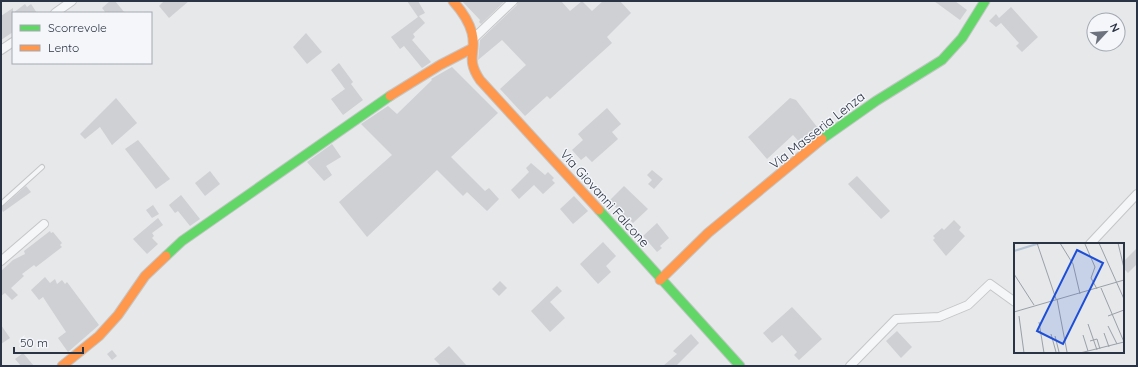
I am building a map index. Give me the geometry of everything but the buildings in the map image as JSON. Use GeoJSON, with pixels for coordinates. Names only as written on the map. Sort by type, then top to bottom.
{"type":"FeatureCollection","features":[{"type":"Feature","properties":{"kind":"street"},"geometry":{"type":"LineString","coordinates":[[56,12],[72,1]]}},
{"type":"Feature","properties":{"kind":"street"},"geometry":{"type":"LineString","coordinates":[[453,1],[467,22],[473,39],[513,1]]}},
{"type":"Feature","properties":{"kind":"street","name":"Via Masseria Lenza"},"geometry":{"type":"LineString","coordinates":[[660,280],[708,233],[820,141],[876,101],[942,60],[962,38],[985,1]]}},
{"type":"Feature","properties":{"kind":"street","name":"Via Giovanni Falcone"},"geometry":{"type":"LineString","coordinates":[[473,39],[470,59],[474,72],[480,80],[660,280],[740,366]]}},
{"type":"Feature","properties":{"kind":"street"},"geometry":{"type":"LineString","coordinates":[[1,50],[12,43]]}},
{"type":"Feature","properties":{"kind":"street"},"geometry":{"type":"LineString","coordinates":[[62,366],[99,336],[118,315],[145,276],[182,241],[376,105],[440,65],[471,49]]}},
{"type":"Feature","properties":{"kind":"street"},"geometry":{"type":"LineString","coordinates":[[1091,243],[1137,194]]}},
{"type":"Feature","properties":{"kind":"street"},"geometry":{"type":"LineString","coordinates":[[1,261],[44,224]]}},
{"type":"Feature","properties":{"kind":"street"},"geometry":{"type":"LineString","coordinates":[[850,366],[896,319],[939,317],[968,305],[990,284],[1014,301]]}},
{"type":"Feature","properties":{"kind":"lane"},"geometry":{"type":"LineString","coordinates":[[1,204],[42,168]]}},
{"type":"Feature","properties":{"kind":"traffic: fast"},"geometry":{"type":"LineString","coordinates":[[822,139],[876,101],[942,60],[962,38],[985,1]]}},
{"type":"Feature","properties":{"kind":"traffic: fast"},"geometry":{"type":"LineString","coordinates":[[166,256],[182,241],[390,96]]}},
{"type":"Feature","properties":{"kind":"traffic: fast"},"geometry":{"type":"LineString","coordinates":[[599,210],[740,366]]}},
{"type":"Feature","properties":{"kind":"traffic: slow"},"geometry":{"type":"LineString","coordinates":[[453,1],[459,8],[471,29],[473,40],[472,61],[480,80],[599,210]]}},
{"type":"Feature","properties":{"kind":"traffic: slow"},"geometry":{"type":"LineString","coordinates":[[390,96],[440,65],[471,49]]}},
{"type":"Feature","properties":{"kind":"traffic: slow"},"geometry":{"type":"LineString","coordinates":[[660,280],[708,233],[822,139]]}},
{"type":"Feature","properties":{"kind":"traffic: slow"},"geometry":{"type":"LineString","coordinates":[[62,366],[99,336],[118,315],[145,276],[166,256]]}}]}
